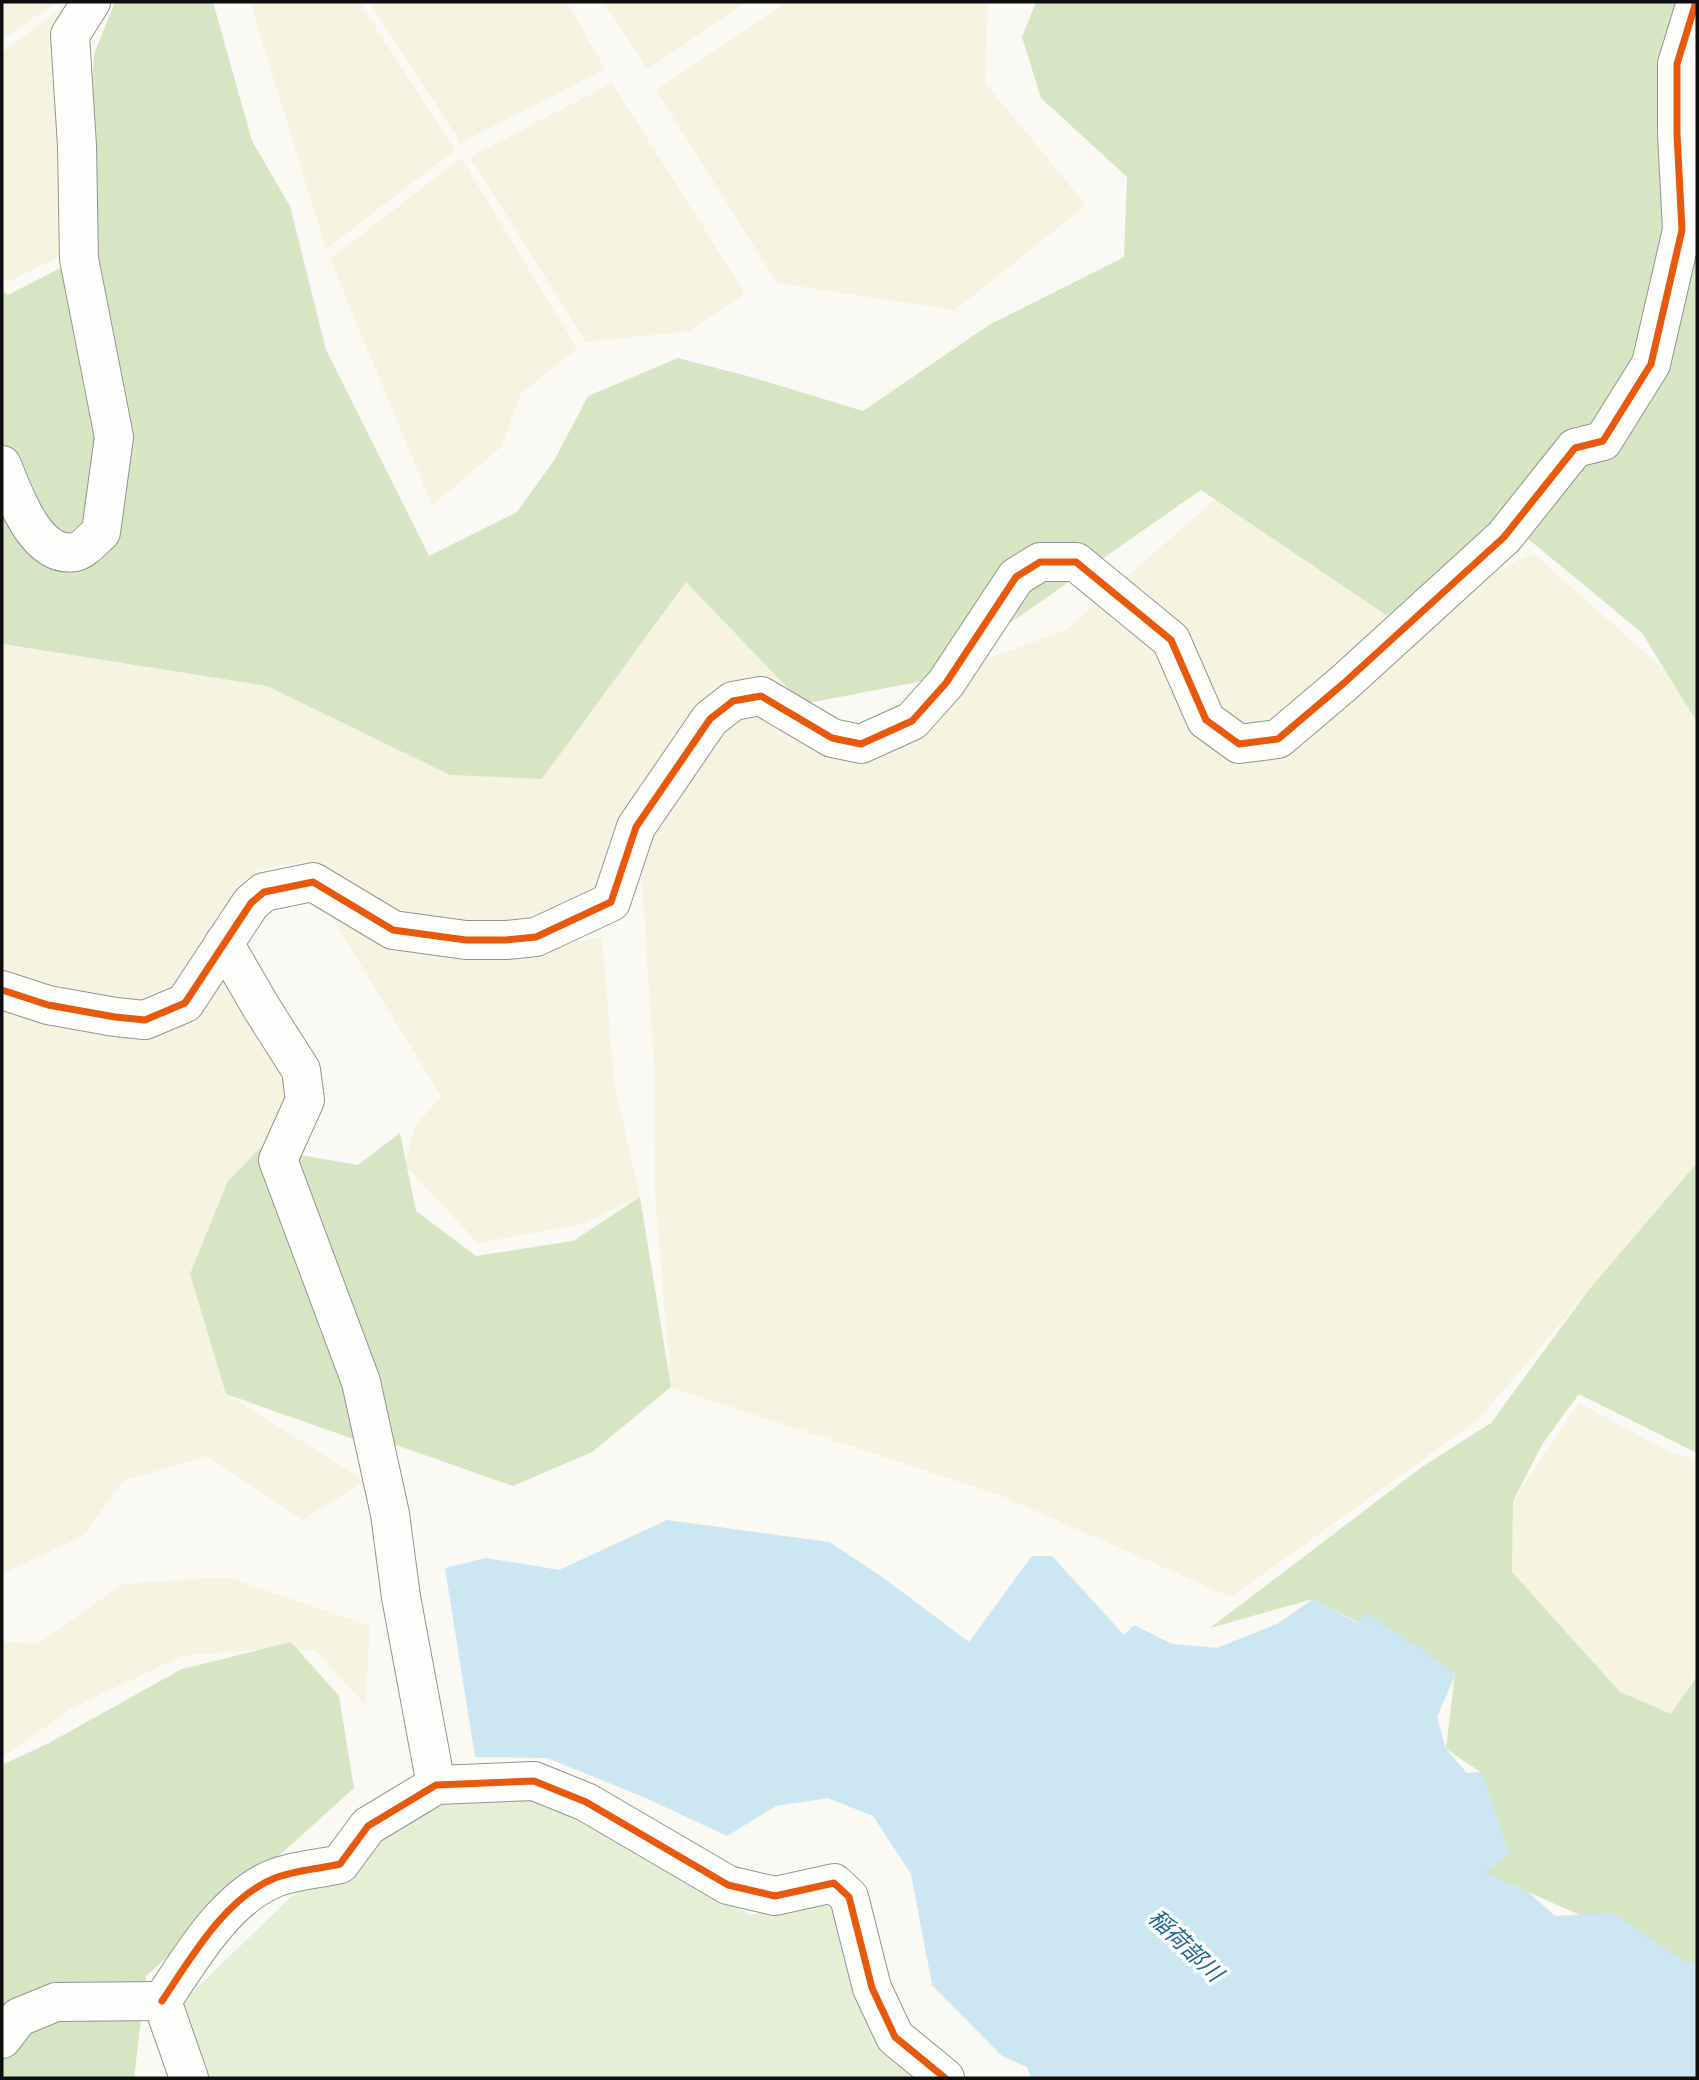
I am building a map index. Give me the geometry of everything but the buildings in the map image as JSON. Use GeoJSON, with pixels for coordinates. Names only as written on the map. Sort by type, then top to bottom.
{"type":"FeatureCollection","features":[{"type":"Feature","properties":{"kind":"street"},"geometry":{"type":"LineString","coordinates":[[2,465],[24,518],[48,545],[61,551],[77,552],[102,533],[114,437],[79,259],[77,146],[70,35],[91,2]]}},
{"type":"Feature","properties":{"kind":"street"},"geometry":{"type":"LineString","coordinates":[[2,990],[48,1005],[145,1020],[185,1003],[251,903],[264,892],[313,882],[393,930],[466,940],[536,937],[611,902],[636,828],[710,719],[733,701],[761,696],[832,738],[861,744],[912,721],[946,683],[1016,577],[1040,562],[1076,562],[1171,640],[1206,720],[1239,744],[1278,739],[1344,683],[1504,537],[1575,448],[1603,441],[1651,363],[1682,230],[1677,134],[1677,64],[1696,2]]}},
{"type":"Feature","properties":{"kind":"street"},"geometry":{"type":"LineString","coordinates":[[224,943],[301,1070],[305,1100],[278,1160],[361,1382],[390,1514],[401,1597],[434,1772]]}},
{"type":"Feature","properties":{"kind":"street"},"geometry":{"type":"LineString","coordinates":[[162,2001],[202,1942],[244,1896],[276,1878],[340,1864],[368,1826],[434,1772],[534,1781],[586,1802],[728,1885],[775,1896],[834,1883],[849,1898],[872,1988],[895,2037],[945,2078]]}},
{"type":"Feature","properties":{"kind":"street"},"geometry":{"type":"LineString","coordinates":[[2,2039],[19,2017],[56,2003],[162,2001]]}},
{"type":"Feature","properties":{"kind":"street"},"geometry":{"type":"LineString","coordinates":[[162,2001],[189,2078]]}},
{"type":"Feature","properties":{"kind":"shaded area"},"geometry":{"type":"Polygon","coordinates":[[[2,2],[57,2],[2,39],[2,2]]]}},
{"type":"Feature","properties":{"kind":"shaded area"},"geometry":{"type":"Polygon","coordinates":[[[250,2],[359,2],[455,150],[326,249],[250,2]]]}},
{"type":"Feature","properties":{"kind":"shaded area"},"geometry":{"type":"Polygon","coordinates":[[[369,2],[567,2],[605,69],[461,143],[369,2]]]}},
{"type":"Feature","properties":{"kind":"shaded area"},"geometry":{"type":"Polygon","coordinates":[[[604,2],[747,2],[647,69],[604,2]]]}},
{"type":"Feature","properties":{"kind":"shaded area"},"geometry":{"type":"Polygon","coordinates":[[[788,2],[988,2],[985,83],[1086,205],[955,310],[777,283],[656,90],[788,2]]]}},
{"type":"Feature","properties":{"kind":"shaded area"},"geometry":{"type":"Polygon","coordinates":[[[68,3],[71,251],[7,282],[2,278],[2,53],[68,3]]]}},
{"type":"Feature","properties":{"kind":"shaded area"},"geometry":{"type":"Polygon","coordinates":[[[612,83],[745,293],[690,331],[586,342],[470,157],[612,83]]]}},
{"type":"Feature","properties":{"kind":"shaded area"},"geometry":{"type":"Polygon","coordinates":[[[461,158],[577,348],[521,394],[501,447],[432,505],[330,259],[461,158]]]}},
{"type":"Feature","properties":{"kind":"shaded area"},"geometry":{"type":"Polygon","coordinates":[[[1220,495],[1386,614],[1534,554],[1668,673],[1697,721],[1697,1163],[1479,1419],[1231,1597],[1004,1497],[671,1387],[655,1191],[654,1066],[642,882],[510,927],[412,921],[307,861],[258,870],[207,938],[298,1097],[226,1394],[365,1481],[302,1520],[207,1456],[123,1481],[83,1536],[2,1574],[2,645],[267,686],[450,775],[542,779],[686,582],[803,704],[853,731],[928,680],[1066,630],[1220,495]]]}},
{"type":"Feature","properties":{"kind":"shaded area"},"geometry":{"type":"Polygon","coordinates":[[[326,907],[386,937],[492,959],[602,937],[614,1081],[640,1197],[582,1224],[478,1243],[405,1165],[414,1127],[441,1097],[326,907]]]}},
{"type":"Feature","properties":{"kind":"shaded area"},"geometry":{"type":"Polygon","coordinates":[[[1579,1403],[1668,1451],[1697,1461],[1697,1676],[1671,1715],[1620,1692],[1512,1572],[1513,1501],[1579,1403]]]}},
{"type":"Feature","properties":{"kind":"shaded area"},"geometry":{"type":"Polygon","coordinates":[[[228,1577],[370,1626],[365,1705],[316,1651],[261,1649],[182,1656],[74,1707],[2,1757],[2,1642],[37,1644],[123,1584],[228,1577]]]}},
{"type":"Feature","properties":{"kind":"green space"},"geometry":{"type":"Polygon","coordinates":[[[115,2],[213,2],[252,141],[290,206],[326,350],[429,556],[517,512],[555,459],[588,396],[678,358],[863,411],[989,325],[1124,257],[1127,177],[1041,98],[1022,37],[1036,2],[1697,2],[1697,722],[1642,633],[1527,538],[1386,615],[1201,490],[928,680],[803,704],[686,582],[542,779],[450,775],[267,686],[2,644],[2,291],[8,295],[80,258],[94,54],[115,2]]]}},
{"type":"Feature","properties":{"kind":"green space"},"geometry":{"type":"Polygon","coordinates":[[[400,1133],[416,1211],[476,1256],[573,1241],[640,1197],[671,1387],[592,1452],[513,1486],[396,1445],[376,1447],[226,1394],[190,1274],[228,1181],[260,1148],[358,1165],[400,1133]]]}},
{"type":"Feature","properties":{"kind":"green space"},"geometry":{"type":"Polygon","coordinates":[[[1697,1163],[1697,1453],[1579,1394],[1543,1443],[1513,1501],[1512,1572],[1620,1692],[1671,1714],[1697,1676],[1697,1970],[1682,1960],[1485,1873],[1482,1773],[1446,1749],[1455,1673],[1313,1599],[1210,1628],[1422,1467],[1491,1423],[1588,1291],[1697,1163]]]}},
{"type":"Feature","properties":{"kind":"green space"},"geometry":{"type":"Polygon","coordinates":[[[291,1642],[339,1696],[354,1788],[146,1976],[134,2078],[2,2078],[2,1765],[49,1743],[182,1669],[291,1642]]]}},
{"type":"Feature","properties":{"kind":"green space"},"geometry":{"type":"Polygon","coordinates":[[[432,1761],[534,1781],[658,1844],[749,1915],[849,1897],[926,2078],[199,2078],[178,2006],[432,1761]]]}},
{"type":"Feature","properties":{"kind":"water","name":"稲荷部川"},"geometry":{"type":"Polygon","coordinates":[[[667,1520],[829,1542],[881,1576],[969,1642],[1032,1556],[1052,1556],[1124,1635],[1134,1625],[1172,1644],[1217,1648],[1277,1624],[1313,1599],[1357,1623],[1366,1612],[1456,1673],[1437,1717],[1446,1749],[1467,1773],[1482,1772],[1509,1853],[1486,1873],[1528,1892],[1555,1916],[1614,1913],[1682,1960],[1697,1964],[1697,2078],[1031,2078],[1027,2067],[1002,2056],[932,1985],[911,1874],[873,1816],[828,1798],[776,1806],[727,1836],[646,1798],[547,1758],[475,1757],[445,1568],[486,1558],[559,1570],[667,1520]]]}},
{"type":"Feature","properties":{"kind":"cycle path"},"geometry":{"type":"LineString","coordinates":[[2,990],[48,1005],[145,1020],[185,1003],[251,903],[264,892],[313,882],[393,930],[466,940],[536,937],[611,902],[636,827],[710,719],[733,701],[761,696],[832,738],[861,744],[912,721],[946,683],[1016,577],[1040,562],[1076,562],[1171,640],[1206,720],[1239,744],[1278,739],[1344,683],[1504,537],[1575,448],[1603,441],[1651,364],[1682,230],[1677,134],[1677,64],[1696,2]]}},
{"type":"Feature","properties":{"kind":"cycle path"},"geometry":{"type":"LineString","coordinates":[[162,2001],[197,1948],[225,1914],[257,1887],[283,1875],[340,1864],[368,1826],[436,1785],[534,1781],[586,1802],[728,1885],[775,1896],[834,1883],[849,1897],[872,1988],[895,2037],[945,2078]]}}]}
